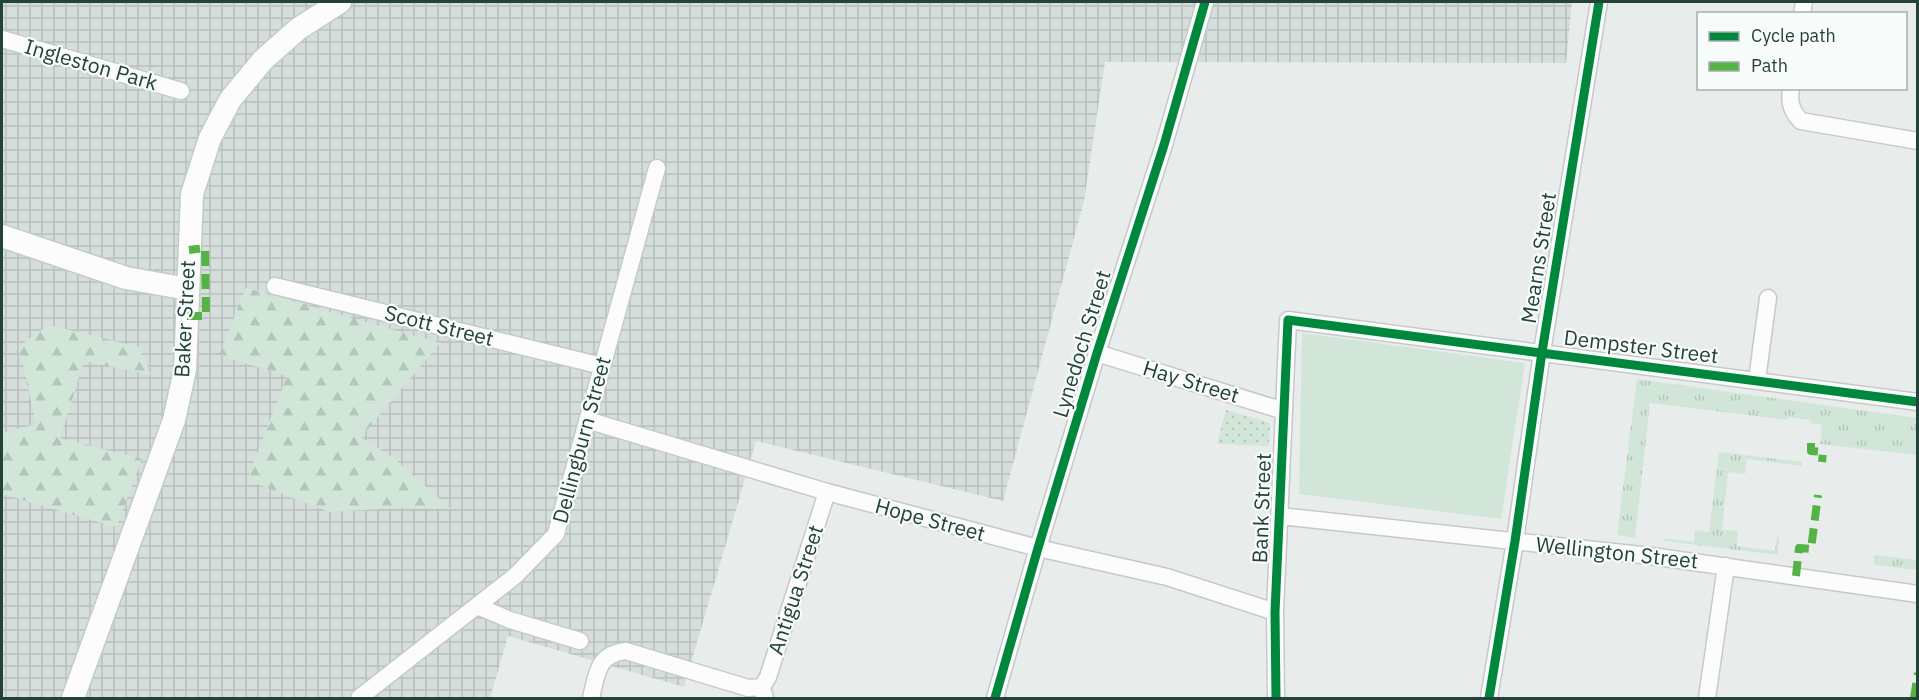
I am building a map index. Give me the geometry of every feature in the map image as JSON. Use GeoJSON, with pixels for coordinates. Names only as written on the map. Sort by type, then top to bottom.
{"type":"FeatureCollection","features":[{"type":"Feature","properties":{"kind":"main road","name":"Baker Street"},"geometry":{"type":"LineString","coordinates":[[74,698],[174,420],[185,370],[192,194],[210,138],[230,100],[263,60],[298,29],[340,2]]}},
{"type":"Feature","properties":{"kind":"main road"},"geometry":{"type":"LineString","coordinates":[[2,236],[126,278],[188,290]]}},
{"type":"Feature","properties":{"kind":"street","name":"Lynedoch Street"},"geometry":{"type":"LineString","coordinates":[[995,699],[1038,548],[1097,353],[1164,145],[1205,2]]}},
{"type":"Feature","properties":{"kind":"street","name":"Mearns Street"},"geometry":{"type":"LineString","coordinates":[[1489,699],[1599,2]]}},
{"type":"Feature","properties":{"kind":"street","name":"Ingleston Park"},"geometry":{"type":"LineString","coordinates":[[2,39],[181,91]]}},
{"type":"Feature","properties":{"kind":"street"},"geometry":{"type":"LineString","coordinates":[[1791,90],[1792,112],[1801,120],[1917,141]]}},
{"type":"Feature","properties":{"kind":"street","name":"Dellingburn Street"},"geometry":{"type":"LineString","coordinates":[[359,699],[515,576],[556,534],[657,168]]}},
{"type":"Feature","properties":{"kind":"street","name":"Scott Street"},"geometry":{"type":"LineString","coordinates":[[275,286],[602,366]]}},
{"type":"Feature","properties":{"kind":"street"},"geometry":{"type":"LineString","coordinates":[[1757,380],[1768,298]]}},
{"type":"Feature","properties":{"kind":"street","name":"Dempster Street"},"geometry":{"type":"LineString","coordinates":[[1288,320],[1917,402]]}},
{"type":"Feature","properties":{"kind":"street","name":"Bank Street"},"geometry":{"type":"LineString","coordinates":[[1276,699],[1275,612],[1288,320]]}},
{"type":"Feature","properties":{"kind":"street","name":"Hay Street"},"geometry":{"type":"LineString","coordinates":[[1097,353],[1284,411]]}},
{"type":"Feature","properties":{"kind":"street","name":"Hope Street"},"geometry":{"type":"LineString","coordinates":[[587,420],[827,492],[1038,548],[1167,578],[1275,612]]}},
{"type":"Feature","properties":{"kind":"street","name":"Antigua Street"},"geometry":{"type":"LineString","coordinates":[[763,693],[827,492]]}},
{"type":"Feature","properties":{"kind":"street","name":"Wellington Street"},"geometry":{"type":"LineString","coordinates":[[1280,516],[1726,566],[1917,594]]}},
{"type":"Feature","properties":{"kind":"street"},"geometry":{"type":"LineString","coordinates":[[1707,699],[1726,566]]}},
{"type":"Feature","properties":{"kind":"street"},"geometry":{"type":"LineString","coordinates":[[477,606],[510,620],[580,641]]}},
{"type":"Feature","properties":{"kind":"street"},"geometry":{"type":"LineString","coordinates":[[591,699],[600,664],[613,652],[626,651],[763,693]]}},
{"type":"Feature","properties":{"kind":"shaded area"},"geometry":{"type":"Polygon","coordinates":[[[2,2],[1572,2],[1566,63],[1105,62],[1084,201],[1003,501],[756,441],[684,687],[508,636],[490,698],[2,698],[2,2]]]}},
{"type":"Feature","properties":{"kind":"green space"},"geometry":{"type":"Polygon","coordinates":[[[246,288],[440,343],[361,437],[395,459],[451,509],[398,508],[329,512],[247,480],[287,376],[219,355],[246,288]]]}},
{"type":"Feature","properties":{"kind":"green space"},"geometry":{"type":"Polygon","coordinates":[[[49,325],[139,347],[151,375],[84,361],[60,438],[142,459],[116,527],[2,494],[2,431],[36,424],[19,346],[49,325]]]}},
{"type":"Feature","properties":{"kind":"green space"},"geometry":{"type":"Polygon","coordinates":[[[1302,333],[1525,363],[1501,519],[1299,494],[1302,333]]]}},
{"type":"Feature","properties":{"kind":"green space"},"geometry":{"type":"Polygon","coordinates":[[[1637,379],[1917,418],[1917,455],[1820,444],[1822,425],[1810,423],[1810,420],[1789,417],[1788,420],[1650,403],[1635,538],[1617,535],[1637,379]]]}},
{"type":"Feature","properties":{"kind":"green space"},"geometry":{"type":"Polygon","coordinates":[[[1226,410],[1270,423],[1269,446],[1217,444],[1226,410]]]}},
{"type":"Feature","properties":{"kind":"green space"},"geometry":{"type":"Polygon","coordinates":[[[1719,452],[1802,462],[1802,466],[1747,459],[1745,474],[1728,472],[1722,530],[1738,531],[1737,546],[1775,551],[1777,537],[1779,537],[1778,555],[1664,541],[1665,538],[1694,542],[1695,530],[1709,532],[1719,452]]]}},
{"type":"Feature","properties":{"kind":"green space"},"geometry":{"type":"Polygon","coordinates":[[[1874,555],[1917,560],[1917,570],[1874,565],[1874,555]]]}},
{"type":"Feature","properties":{"kind":"marked path"},"geometry":{"type":"LineString","coordinates":[[187,316],[206,316],[205,248],[189,250]]}},
{"type":"Feature","properties":{"kind":"marked path"},"geometry":{"type":"LineString","coordinates":[[1811,443],[1811,451],[1823,452],[1822,462]]}},
{"type":"Feature","properties":{"kind":"marked path"},"geometry":{"type":"LineString","coordinates":[[1796,576],[1799,548],[1811,549],[1818,495]]}},
{"type":"Feature","properties":{"kind":"marked path"},"geometry":{"type":"LineString","coordinates":[[1914,698],[1918,673]]}},
{"type":"Feature","properties":{"kind":"cycle path"},"geometry":{"type":"LineString","coordinates":[[995,698],[1038,548],[1097,353],[1164,145],[1205,2]]}},
{"type":"Feature","properties":{"kind":"cycle path"},"geometry":{"type":"LineString","coordinates":[[1489,698],[1599,2]]}},
{"type":"Feature","properties":{"kind":"cycle path"},"geometry":{"type":"LineString","coordinates":[[1276,698],[1275,612],[1288,320],[1918,402]]}}]}
